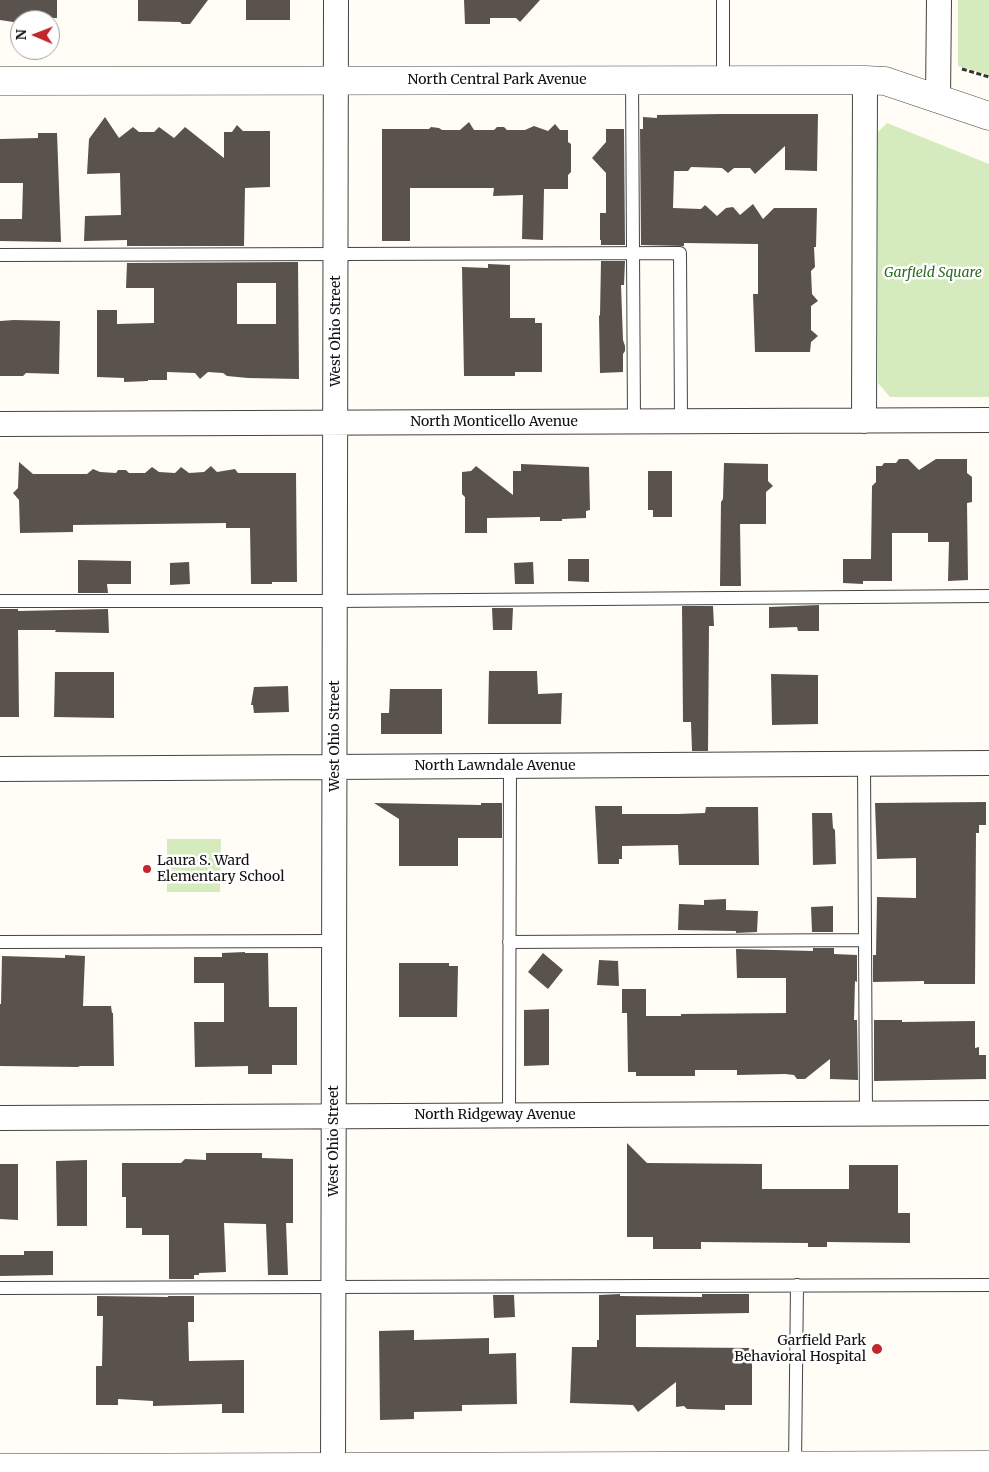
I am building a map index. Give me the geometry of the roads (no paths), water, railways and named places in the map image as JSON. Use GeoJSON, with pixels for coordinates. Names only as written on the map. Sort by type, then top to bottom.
{"type":"FeatureCollection","features":[{"type":"Feature","properties":{"kind":"street","name":"West Ohio Street"},"geometry":{"type":"LineString","coordinates":[[333,1470],[336,0]]}},
{"type":"Feature","properties":{"kind":"street"},"geometry":{"type":"LineString","coordinates":[[938,99],[939,0]]}},
{"type":"Feature","properties":{"kind":"street","name":"North Central Park Avenue"},"geometry":{"type":"LineString","coordinates":[[0,81],[865,80],[885,81],[989,116]]}},
{"type":"Feature","properties":{"kind":"street"},"geometry":{"type":"LineString","coordinates":[[864,421],[865,80]]}},
{"type":"Feature","properties":{"kind":"street","name":"North Monticello Avenue"},"geometry":{"type":"LineString","coordinates":[[0,424],[989,420]]}},
{"type":"Feature","properties":{"kind":"street","name":"North Lawndale Avenue"},"geometry":{"type":"LineString","coordinates":[[0,769],[989,763]]}},
{"type":"Feature","properties":{"kind":"street","name":"North Ridgeway Avenue"},"geometry":{"type":"LineString","coordinates":[[0,1118],[989,1113]]}},
{"type":"Feature","properties":{"kind":"street"},"geometry":{"type":"LineString","coordinates":[[0,1468],[333,1470],[989,1465]]}},
{"type":"Feature","properties":{"kind":"lane"},"geometry":{"type":"LineString","coordinates":[[723,0],[723,80]]}},
{"type":"Feature","properties":{"kind":"lane"},"geometry":{"type":"LineString","coordinates":[[632,80],[634,422]]}},
{"type":"Feature","properties":{"kind":"lane"},"geometry":{"type":"LineString","coordinates":[[0,255],[680,253],[681,422]]}},
{"type":"Feature","properties":{"kind":"lane"},"geometry":{"type":"LineString","coordinates":[[0,601],[335,601],[989,596]]}},
{"type":"Feature","properties":{"kind":"lane"},"geometry":{"type":"LineString","coordinates":[[864,764],[866,1113]]}},
{"type":"Feature","properties":{"kind":"lane"},"geometry":{"type":"LineString","coordinates":[[509,1115],[510,766]]}},
{"type":"Feature","properties":{"kind":"lane"},"geometry":{"type":"LineString","coordinates":[[509,942],[865,940]]}},
{"type":"Feature","properties":{"kind":"lane"},"geometry":{"type":"LineString","coordinates":[[0,942],[334,942]]}},
{"type":"Feature","properties":{"kind":"lane"},"geometry":{"type":"LineString","coordinates":[[795,1466],[797,1285]]}},
{"type":"Feature","properties":{"kind":"lane"},"geometry":{"type":"LineString","coordinates":[[0,1288],[989,1285]]}},
{"type":"Feature","properties":{"kind":"place","name":"Laura S. Ward Elementary School"},"geometry":{"type":"Point","coordinates":[147,869]}},
{"type":"Feature","properties":{"kind":"place","name":"Garfield Park Behavioral Hospital"},"geometry":{"type":"Point","coordinates":[877,1349]}},
{"type":"Feature","properties":{"kind":"park label","name":"Garfield Square"},"geometry":{"type":"Point","coordinates":[933,273]}}]}
